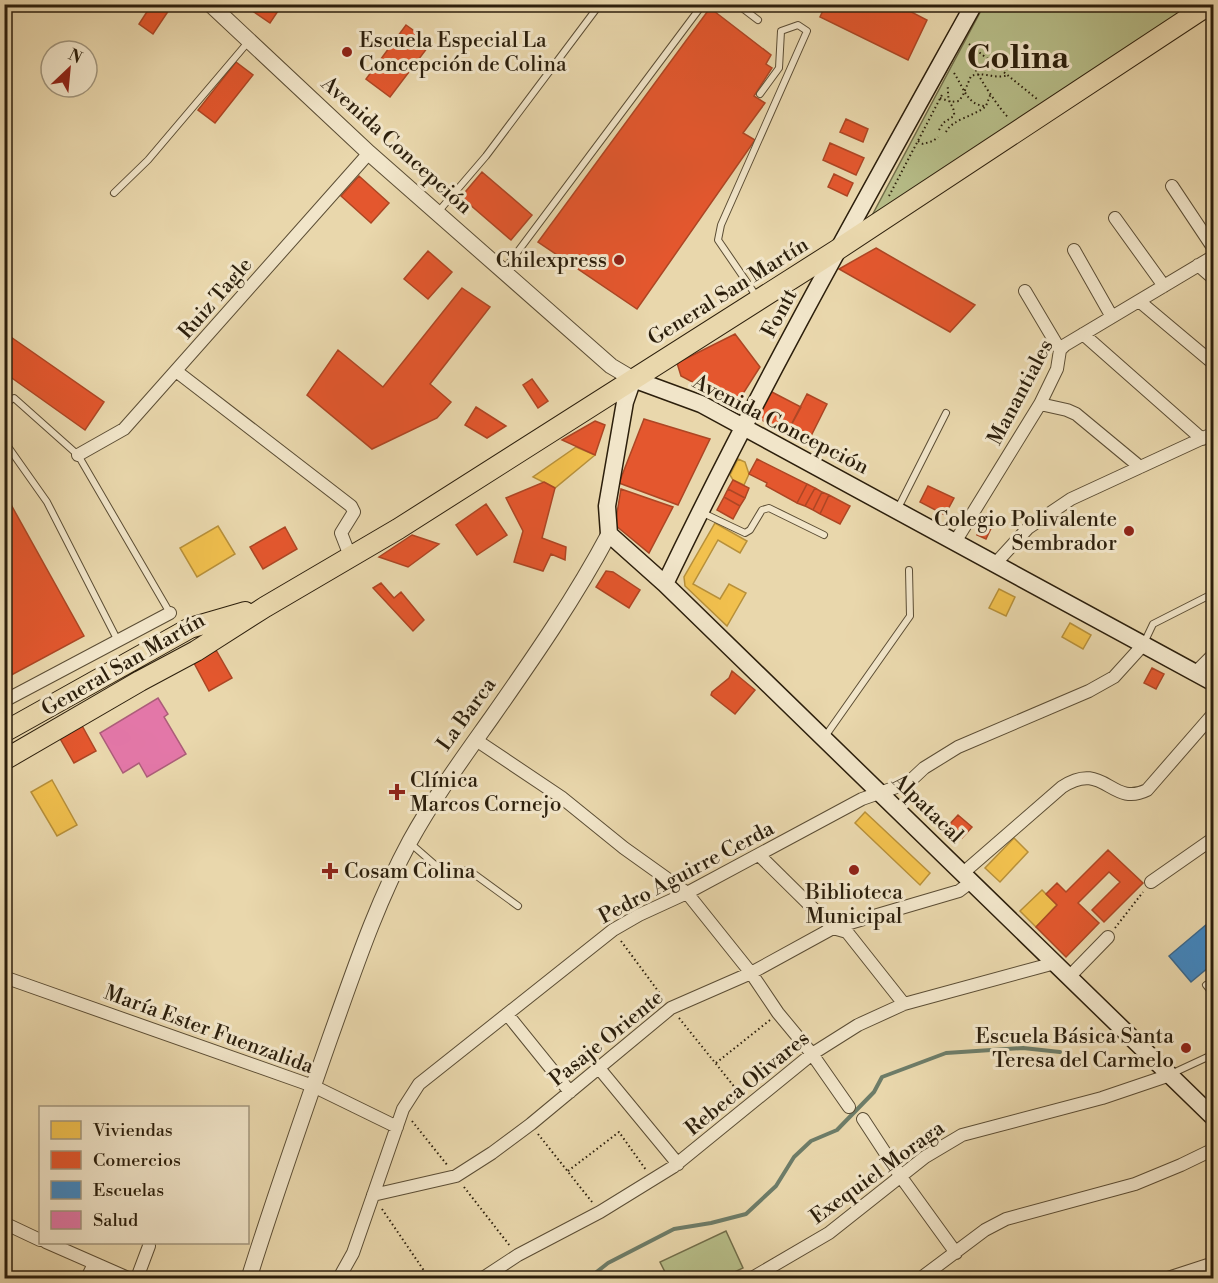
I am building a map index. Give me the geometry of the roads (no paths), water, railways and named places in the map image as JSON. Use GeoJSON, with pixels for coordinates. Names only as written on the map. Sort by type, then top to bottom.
{"type":"FeatureCollection","features":[{"type":"Feature","properties":{"kind":"main road","name":"Fontt"},"geometry":{"type":"LineString","coordinates":[[665,584],[700,511],[837,250],[974,4]]}},
{"type":"Feature","properties":{"kind":"main road","name":"General San Martín"},"geometry":{"type":"LineString","coordinates":[[4,760],[196,651],[265,607],[398,529],[837,250],[1210,4]]}},
{"type":"Feature","properties":{"kind":"main road","name":"Avenida Concepción"},"geometry":{"type":"LineString","coordinates":[[633,379],[701,404],[1214,683]]}},
{"type":"Feature","properties":{"kind":"main road"},"geometry":{"type":"LineString","coordinates":[[609,534],[607,506],[626,402],[633,379]]}},
{"type":"Feature","properties":{"kind":"main road","name":"Alpatacal"},"geometry":{"type":"LineString","coordinates":[[609,534],[665,584],[1214,1118]]}},
{"type":"Feature","properties":{"kind":"main road","name":"General San Martín"},"geometry":{"type":"LineString","coordinates":[[4,732],[190,628],[265,607]]}},
{"type":"Feature","properties":{"kind":"street","name":"Avenida Concepción"},"geometry":{"type":"LineString","coordinates":[[210,4],[369,153],[611,366],[633,379]]}},
{"type":"Feature","properties":{"kind":"street","name":"Ruiz Tagle"},"geometry":{"type":"LineString","coordinates":[[78,455],[124,429],[369,153]]}},
{"type":"Feature","properties":{"kind":"street"},"geometry":{"type":"LineString","coordinates":[[1172,186],[1214,249]]}},
{"type":"Feature","properties":{"kind":"street"},"geometry":{"type":"LineString","coordinates":[[1115,218],[1164,286]]}},
{"type":"Feature","properties":{"kind":"street"},"geometry":{"type":"LineString","coordinates":[[1074,250],[1112,317]]}},
{"type":"Feature","properties":{"kind":"street","name":"Manantiales"},"geometry":{"type":"LineString","coordinates":[[955,542],[1040,404],[1057,369],[1060,350],[1214,256]]}},
{"type":"Feature","properties":{"kind":"street"},"geometry":{"type":"LineString","coordinates":[[1198,265],[1214,279]]}},
{"type":"Feature","properties":{"kind":"street"},"geometry":{"type":"LineString","coordinates":[[1024,291],[1060,350]]}},
{"type":"Feature","properties":{"kind":"street"},"geometry":{"type":"LineString","coordinates":[[1139,301],[1214,364]]}},
{"type":"Feature","properties":{"kind":"street"},"geometry":{"type":"LineString","coordinates":[[995,564],[1028,528],[1071,499],[1208,436],[1083,334]]}},
{"type":"Feature","properties":{"kind":"street"},"geometry":{"type":"LineString","coordinates":[[176,371],[351,506],[354,512],[341,533],[350,556]]}},
{"type":"Feature","properties":{"kind":"street"},"geometry":{"type":"LineString","coordinates":[[1040,404],[1076,414],[1140,467]]}},
{"type":"Feature","properties":{"kind":"street","name":"La Barca"},"geometry":{"type":"LineString","coordinates":[[249,1278],[284,1167],[361,948],[377,909],[410,842],[447,779],[552,630],[590,570],[609,534]]}},
{"type":"Feature","properties":{"kind":"street"},"geometry":{"type":"LineString","coordinates":[[4,701],[170,613]]}},
{"type":"Feature","properties":{"kind":"street"},"geometry":{"type":"LineString","coordinates":[[118,642],[140,681]]}},
{"type":"Feature","properties":{"kind":"street","name":"Pedro Aguirre Cerda"},"geometry":{"type":"LineString","coordinates":[[339,1278],[353,1253],[403,1109],[419,1084],[613,930],[862,799],[908,783],[924,768],[958,747],[1089,691],[1114,677],[1143,645]]}},
{"type":"Feature","properties":{"kind":"street"},"geometry":{"type":"LineString","coordinates":[[1195,673],[1214,654]]}},
{"type":"Feature","properties":{"kind":"street","name":"Pasaje Oriente"},"geometry":{"type":"LineString","coordinates":[[373,1195],[456,1176],[531,1124],[671,1008],[751,973],[833,928],[959,891],[967,878],[1073,779],[1094,778],[1124,795],[1132,796],[1147,790],[1214,713]]}},
{"type":"Feature","properties":{"kind":"street"},"geometry":{"type":"LineString","coordinates":[[476,740],[561,797],[624,848],[687,893],[751,973],[778,1013],[812,1054],[849,1107]]}},
{"type":"Feature","properties":{"kind":"street"},"geometry":{"type":"LineString","coordinates":[[1151,882],[1214,838]]}},
{"type":"Feature","properties":{"kind":"street"},"geometry":{"type":"LineString","coordinates":[[759,855],[833,928],[847,933],[904,1004]]}},
{"type":"Feature","properties":{"kind":"street"},"geometry":{"type":"LineString","coordinates":[[1070,977],[1108,938]]}},
{"type":"Feature","properties":{"kind":"street","name":"Rebeca Olivares"},"geometry":{"type":"LineString","coordinates":[[483,1278],[518,1255],[600,1212],[678,1164],[812,1054],[858,1025],[904,1004],[1055,963]]}},
{"type":"Feature","properties":{"kind":"street","name":"María Ester Fuenzalida"},"geometry":{"type":"LineString","coordinates":[[4,977],[313,1086],[397,1127]]}},
{"type":"Feature","properties":{"kind":"street"},"geometry":{"type":"LineString","coordinates":[[507,1014],[570,1092]]}},
{"type":"Feature","properties":{"kind":"street"},"geometry":{"type":"LineString","coordinates":[[598,1067],[678,1164]]}},
{"type":"Feature","properties":{"kind":"street","name":"Exequiel Moraga"},"geometry":{"type":"LineString","coordinates":[[752,1278],[829,1233],[925,1157],[962,1135],[1102,1098],[1170,1075]]}},
{"type":"Feature","properties":{"kind":"street"},"geometry":{"type":"LineString","coordinates":[[863,1119],[901,1178],[956,1253]]}},
{"type":"Feature","properties":{"kind":"street"},"geometry":{"type":"LineString","coordinates":[[921,1278],[938,1274],[956,1253],[986,1230],[1006,1219],[1135,1184],[1214,1149]]}},
{"type":"Feature","properties":{"kind":"street"},"geometry":{"type":"LineString","coordinates":[[4,1223],[39,1240]]}},
{"type":"Feature","properties":{"kind":"street"},"geometry":{"type":"LineString","coordinates":[[50,1244],[128,1278]]}},
{"type":"Feature","properties":{"kind":"street"},"geometry":{"type":"LineString","coordinates":[[136,1278],[149,1246]]}},
{"type":"Feature","properties":{"kind":"street"},"geometry":{"type":"LineString","coordinates":[[1168,1278],[1214,1263]]}},
{"type":"Feature","properties":{"kind":"street"},"geometry":{"type":"LineString","coordinates":[[87,1278],[94,1264]]}},
{"type":"Feature","properties":{"kind":"lane"},"geometry":{"type":"LineString","coordinates":[[437,212],[486,156],[600,4]]}},
{"type":"Feature","properties":{"kind":"lane"},"geometry":{"type":"LineString","coordinates":[[504,270],[703,4]]}},
{"type":"Feature","properties":{"kind":"lane"},"geometry":{"type":"LineString","coordinates":[[737,4],[758,20]]}},
{"type":"Feature","properties":{"kind":"lane"},"geometry":{"type":"LineString","coordinates":[[758,300],[718,240],[721,225],[807,31],[798,25],[781,31],[779,68],[760,94]]}},
{"type":"Feature","properties":{"kind":"lane"},"geometry":{"type":"LineString","coordinates":[[114,193],[148,160],[249,40]]}},
{"type":"Feature","properties":{"kind":"lane"},"geometry":{"type":"LineString","coordinates":[[4,404],[14,399],[78,455],[170,613]]}},
{"type":"Feature","properties":{"kind":"lane"},"geometry":{"type":"LineString","coordinates":[[897,510],[946,413]]}},
{"type":"Feature","properties":{"kind":"lane"},"geometry":{"type":"LineString","coordinates":[[4,441],[47,502],[118,642]]}},
{"type":"Feature","properties":{"kind":"lane"},"geometry":{"type":"LineString","coordinates":[[700,511],[745,533],[750,530],[762,510],[769,508],[824,535]]}},
{"type":"Feature","properties":{"kind":"lane"},"geometry":{"type":"LineString","coordinates":[[824,738],[910,616],[909,570]]}},
{"type":"Feature","properties":{"kind":"lane"},"geometry":{"type":"LineString","coordinates":[[1143,645],[1153,624],[1214,593]]}},
{"type":"Feature","properties":{"kind":"lane"},"geometry":{"type":"LineString","coordinates":[[410,842],[449,877],[470,871],[518,906]]}},
{"type":"Feature","properties":{"kind":"lane"},"geometry":{"type":"LineString","coordinates":[[1206,985],[1214,995]]}},
{"type":"Feature","properties":{"kind":"lane"},"geometry":{"type":"LineString","coordinates":[[1170,1075],[1214,1054]]}},
{"type":"Feature","properties":{"kind":"waterway"},"geometry":{"type":"LineString","coordinates":[[589,1278],[608,1263],[674,1229],[746,1214],[776,1186],[794,1157],[811,1141],[837,1130],[874,1092],[882,1077],[946,1053],[1023,1048],[1060,1052]]}},
{"type":"Feature","properties":{"kind":"place","name":"Escuela Especial La Concepción de Colina"},"geometry":{"type":"Point","coordinates":[347,52]}},
{"type":"Feature","properties":{"kind":"place","name":"Chilexpress"},"geometry":{"type":"Point","coordinates":[619,260]}},
{"type":"Feature","properties":{"kind":"place","name":"Colegio Polivalente Sembrador"},"geometry":{"type":"Point","coordinates":[1129,531]}},
{"type":"Feature","properties":{"kind":"place","name":"Clínica Marcos Cornejo"},"geometry":{"type":"Point","coordinates":[397,792]}},
{"type":"Feature","properties":{"kind":"place","name":"Biblioteca Municipal"},"geometry":{"type":"Point","coordinates":[854,870]}},
{"type":"Feature","properties":{"kind":"place","name":"Cosam Colina"},"geometry":{"type":"Point","coordinates":[330,871]}},
{"type":"Feature","properties":{"kind":"place","name":"Escuela Básica Santa Teresa del Carmelo"},"geometry":{"type":"Point","coordinates":[1186,1048]}},
{"type":"Feature","properties":{"kind":"district","name":"Colina"},"geometry":{"type":"Point","coordinates":[1018,56]}}]}
